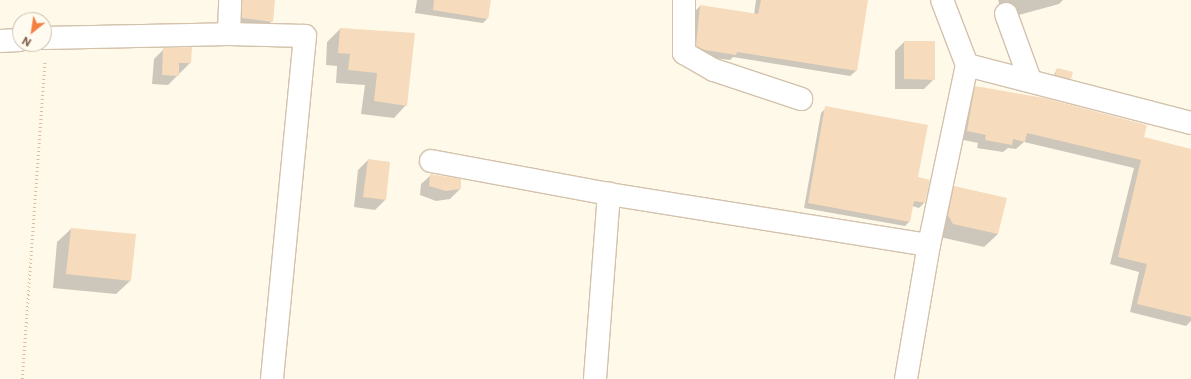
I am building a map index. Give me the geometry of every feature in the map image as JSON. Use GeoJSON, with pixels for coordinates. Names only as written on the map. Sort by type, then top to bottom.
{"type":"FeatureCollection","features":[{"type":"Feature","properties":{"kind":"street"},"geometry":{"type":"LineString","coordinates":[[229,34],[230,0]]}},
{"type":"Feature","properties":{"kind":"street"},"geometry":{"type":"LineString","coordinates":[[684,0],[684,53],[714,70],[801,99]]}},
{"type":"Feature","properties":{"kind":"street"},"geometry":{"type":"LineString","coordinates":[[906,379],[929,245],[966,65],[942,0]]}},
{"type":"Feature","properties":{"kind":"street"},"geometry":{"type":"LineString","coordinates":[[1006,14],[1030,80]]}},
{"type":"Feature","properties":{"kind":"street"},"geometry":{"type":"LineString","coordinates":[[52,38],[229,34],[305,36],[272,379]]}},
{"type":"Feature","properties":{"kind":"street"},"geometry":{"type":"LineString","coordinates":[[0,41],[12,40]]}},
{"type":"Feature","properties":{"kind":"street"},"geometry":{"type":"LineString","coordinates":[[966,65],[1030,80],[1191,123]]}},
{"type":"Feature","properties":{"kind":"street"},"geometry":{"type":"LineString","coordinates":[[432,161],[609,194],[929,245]]}},
{"type":"Feature","properties":{"kind":"street"},"geometry":{"type":"LineString","coordinates":[[595,379],[609,194]]}},
{"type":"Feature","properties":{"kind":"path"},"geometry":{"type":"LineString","coordinates":[[22,379],[45,52]]}},
{"type":"Feature","properties":{"kind":"building"},"geometry":{"type":"Polygon","coordinates":[[[242,0],[275,0],[273,22],[242,18],[242,0]]]}},
{"type":"Feature","properties":{"kind":"building"},"geometry":{"type":"Polygon","coordinates":[[[434,0],[491,0],[488,19],[433,10],[434,0]]]}},
{"type":"Feature","properties":{"kind":"building"},"geometry":{"type":"Polygon","coordinates":[[[761,0],[868,0],[857,71],[737,52],[736,55],[705,50],[696,46],[700,5],[758,14],[761,0]]]}},
{"type":"Feature","properties":{"kind":"building"},"geometry":{"type":"Polygon","coordinates":[[[340,28],[415,33],[407,106],[374,101],[377,73],[348,70],[350,54],[338,53],[340,28]]]}},
{"type":"Feature","properties":{"kind":"building"},"geometry":{"type":"Polygon","coordinates":[[[904,41],[935,41],[935,80],[904,79],[904,41]]]}},
{"type":"Feature","properties":{"kind":"building"},"geometry":{"type":"Polygon","coordinates":[[[192,47],[191,63],[179,63],[179,76],[162,75],[163,48],[192,47]]]}},
{"type":"Feature","properties":{"kind":"building"},"geometry":{"type":"Polygon","coordinates":[[[1057,68],[1073,72],[1071,79],[1055,75],[1057,68]]]}},
{"type":"Feature","properties":{"kind":"building"},"geometry":{"type":"Polygon","coordinates":[[[975,86],[1044,98],[1147,125],[1144,137],[1191,149],[1191,317],[1137,304],[1147,264],[1118,257],[1141,160],[1027,133],[1025,142],[1013,139],[1012,145],[985,140],[986,135],[967,131],[975,86]]]}},
{"type":"Feature","properties":{"kind":"building"},"geometry":{"type":"Polygon","coordinates":[[[825,106],[928,125],[918,177],[930,180],[925,203],[914,201],[910,222],[808,203],[825,106]]]}},
{"type":"Feature","properties":{"kind":"building"},"geometry":{"type":"Polygon","coordinates":[[[368,159],[390,162],[386,200],[363,197],[368,159]]]}},
{"type":"Feature","properties":{"kind":"building"},"geometry":{"type":"Polygon","coordinates":[[[430,174],[461,179],[461,189],[446,191],[429,186],[430,174]]]}},
{"type":"Feature","properties":{"kind":"building"},"geometry":{"type":"Polygon","coordinates":[[[954,186],[1007,198],[998,234],[953,224],[948,215],[954,186]]]}},
{"type":"Feature","properties":{"kind":"building"},"geometry":{"type":"Polygon","coordinates":[[[71,228],[136,234],[131,281],[66,274],[71,228]]]}}]}
